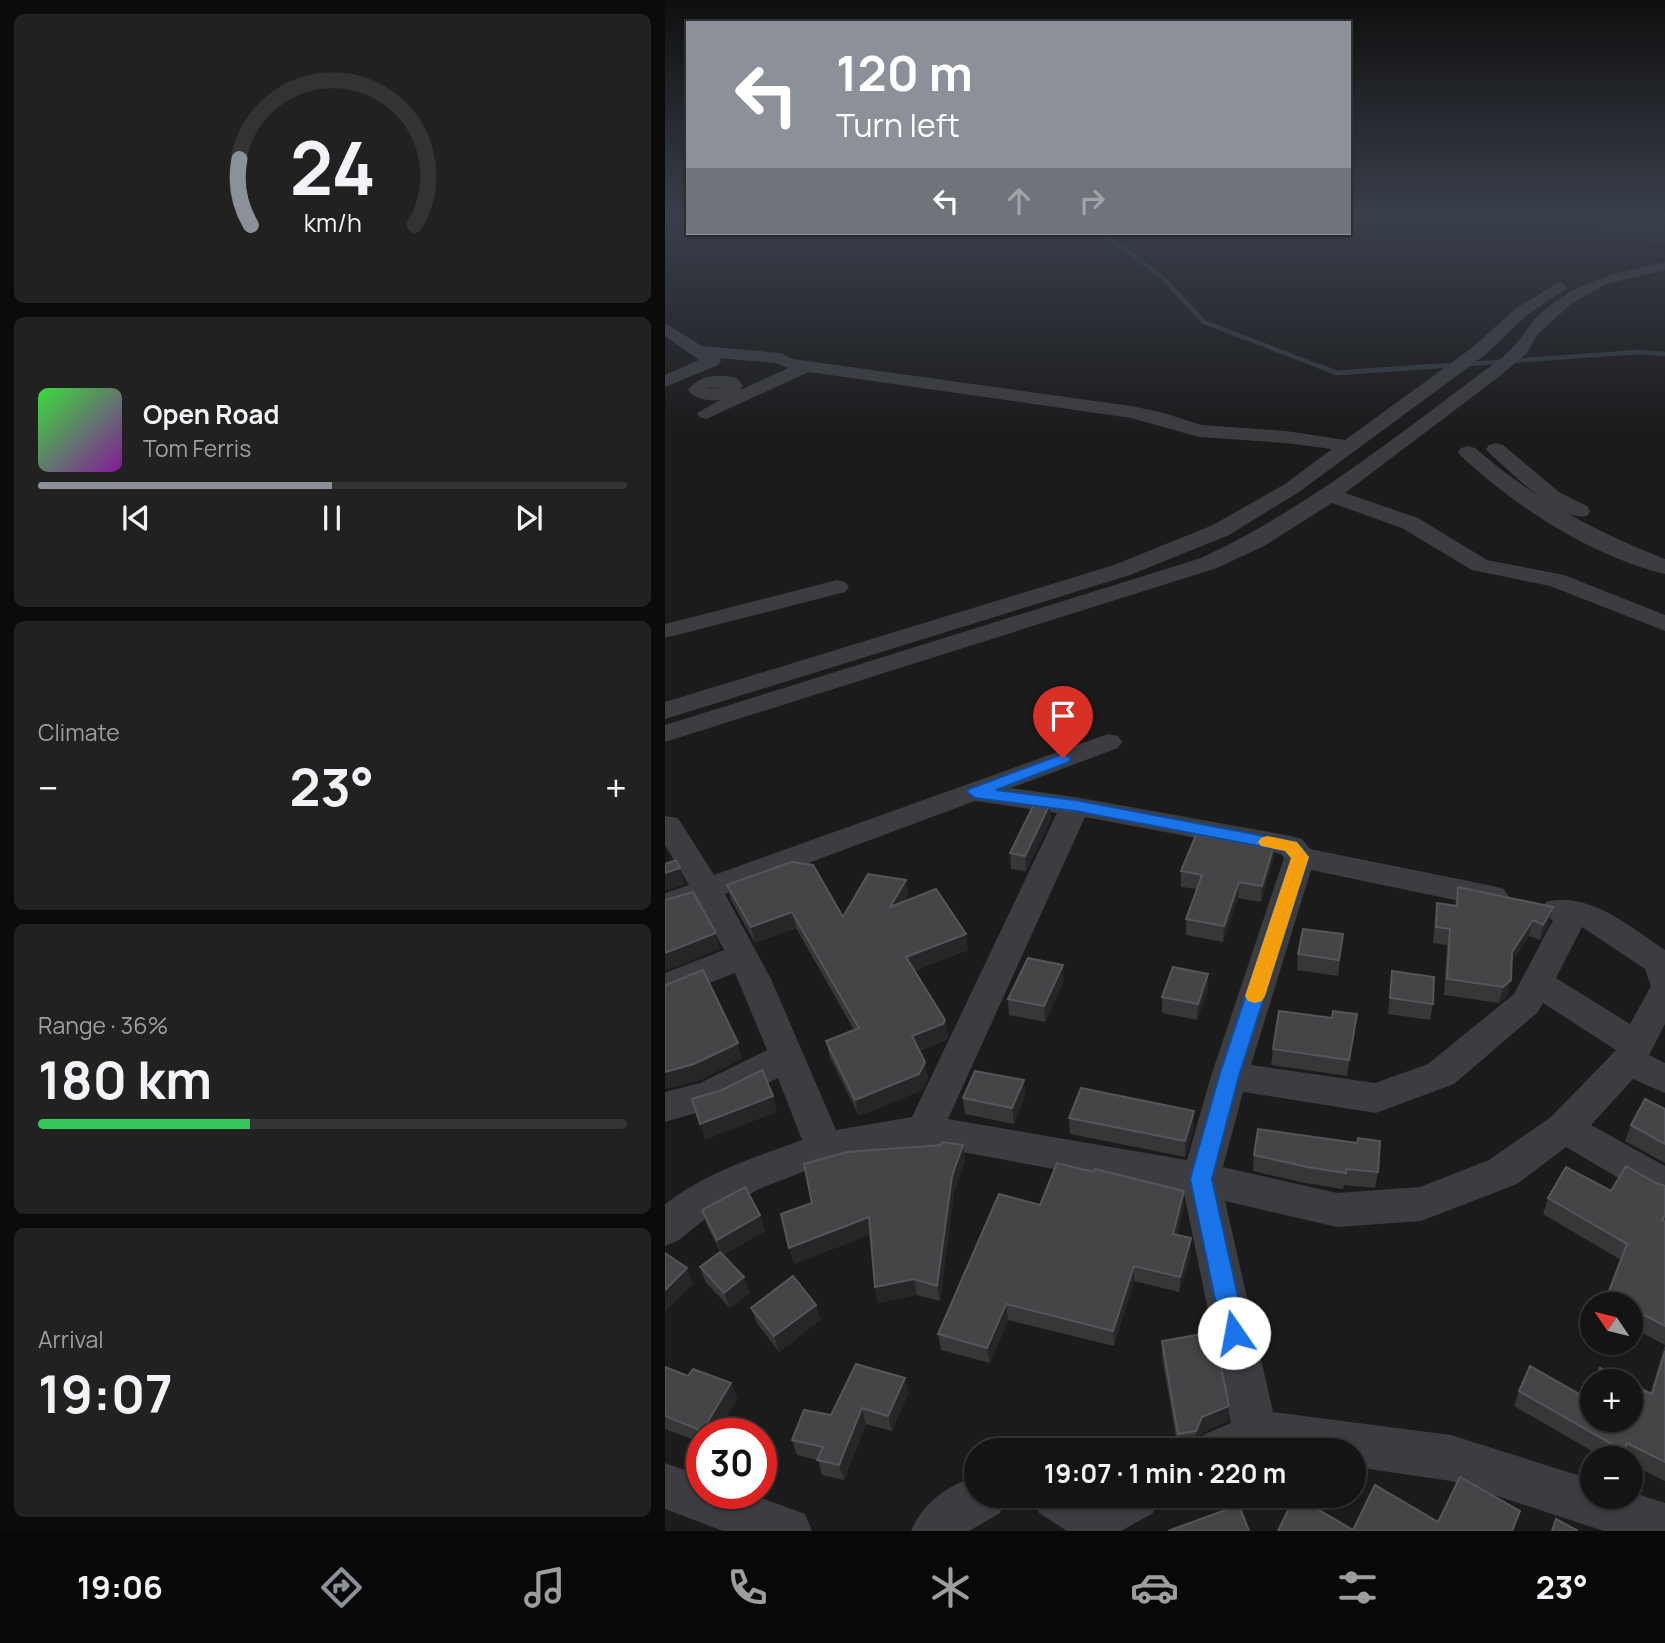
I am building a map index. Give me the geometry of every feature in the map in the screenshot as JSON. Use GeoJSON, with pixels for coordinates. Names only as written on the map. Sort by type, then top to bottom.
{"type":"FeatureCollection","features":[{"type":"Feature","properties":{"kind":"street"},"geometry":{"type":"LineString","coordinates":[[665,711],[1122,570],[1220,530],[1292,488],[1479,351],[1521,312],[1558,288]]}},
{"type":"Feature","properties":{"kind":"street"},"geometry":{"type":"LineString","coordinates":[[665,734],[1209,563],[1257,541],[1330,495],[1494,372],[1521,349],[1529,333],[1545,317],[1584,288]]}},
{"type":"Feature","properties":{"kind":"street"},"geometry":{"type":"LineString","coordinates":[[665,328],[712,361],[672,379]]}},
{"type":"Feature","properties":{"kind":"street"},"geometry":{"type":"LineString","coordinates":[[706,413],[797,356],[776,347],[755,344],[752,340]]}},
{"type":"Feature","properties":{"kind":"street"},"geometry":{"type":"LineString","coordinates":[[698,351],[1131,412],[1157,417],[1199,431],[1286,437],[1349,446]]}},
{"type":"Feature","properties":{"kind":"street"},"geometry":{"type":"LineString","coordinates":[[672,379],[720,383],[790,362]]}},
{"type":"Feature","properties":{"kind":"street"},"geometry":{"type":"LineString","coordinates":[[1496,449],[1552,496],[1607,526],[1665,549]]}},
{"type":"Feature","properties":{"kind":"street"},"geometry":{"type":"LineString","coordinates":[[1468,452],[1536,508],[1586,536],[1665,567]]}},
{"type":"Feature","properties":{"kind":"street"},"geometry":{"type":"LineString","coordinates":[[1330,495],[1410,523],[1480,565],[1556,580],[1665,624]]}},
{"type":"Feature","properties":{"kind":"street"},"geometry":{"type":"LineString","coordinates":[[665,631],[837,587]]}},
{"type":"Feature","properties":{"kind":"street"},"geometry":{"type":"LineString","coordinates":[[665,905],[1108,741]]}},
{"type":"Feature","properties":{"kind":"street"},"geometry":{"type":"LineString","coordinates":[[975,792],[1075,806],[1291,846],[1300,857],[1593,918],[1660,963],[1665,982]]}},
{"type":"Feature","properties":{"kind":"street"},"geometry":{"type":"LineString","coordinates":[[924,1130],[1075,806]]}},
{"type":"Feature","properties":{"kind":"street"},"geometry":{"type":"LineString","coordinates":[[668,825],[708,890],[743,956],[788,1056],[824,1148]]}},
{"type":"Feature","properties":{"kind":"street"},"geometry":{"type":"LineString","coordinates":[[1237,1438],[1201,1179],[1229,1076],[1300,857]]}},
{"type":"Feature","properties":{"kind":"street"},"geometry":{"type":"LineString","coordinates":[[1229,1076],[1376,1098],[1441,1074],[1527,1003],[1573,913]]}},
{"type":"Feature","properties":{"kind":"street"},"geometry":{"type":"LineString","coordinates":[[665,987],[743,956]]}},
{"type":"Feature","properties":{"kind":"street"},"geometry":{"type":"LineString","coordinates":[[1537,982],[1665,1080]]}},
{"type":"Feature","properties":{"kind":"street"},"geometry":{"type":"LineString","coordinates":[[665,1227],[691,1208],[745,1177],[824,1148],[924,1130],[1201,1179],[1337,1210],[1421,1204],[1503,1172],[1564,1128],[1631,1053],[1665,991]]}},
{"type":"Feature","properties":{"kind":"street"},"geometry":{"type":"LineString","coordinates":[[665,1107],[685,1104],[711,1094],[788,1056]]}},
{"type":"Feature","properties":{"kind":"street"},"geometry":{"type":"LineString","coordinates":[[1564,1128],[1665,1185]]}},
{"type":"Feature","properties":{"kind":"street"},"geometry":{"type":"LineString","coordinates":[[1265,1438],[1286,1434],[1314,1438]]}},
{"type":"Feature","properties":{"kind":"street"},"geometry":{"type":"LineString","coordinates":[[1366,1446],[1451,1458],[1665,1527]]}},
{"type":"Feature","properties":{"kind":"street"},"geometry":{"type":"LineString","coordinates":[[665,1486],[789,1531]]}},
{"type":"Feature","properties":{"kind":"street"},"geometry":{"type":"LineString","coordinates":[[935,1531],[964,1506]]}},
{"type":"Feature","properties":{"kind":"street"},"geometry":{"type":"LineString","coordinates":[[1081,1516],[1103,1508]]}},
{"type":"Feature","properties":{"kind":"building"},"geometry":{"type":"Polygon","coordinates":[[[1035,802],[1050,804],[1025,856],[1010,853],[1035,802]]]}},
{"type":"Feature","properties":{"kind":"building"},"geometry":{"type":"Polygon","coordinates":[[[1199,828],[1275,842],[1262,886],[1239,882],[1224,926],[1186,919],[1202,875],[1181,871],[1199,828]]]}},
{"type":"Feature","properties":{"kind":"building"},"geometry":{"type":"Polygon","coordinates":[[[676,860],[680,868],[665,873],[665,864],[676,860]]]}},
{"type":"Feature","properties":{"kind":"building"},"geometry":{"type":"Polygon","coordinates":[[[791,862],[813,865],[843,917],[868,874],[906,880],[890,907],[936,889],[966,934],[906,957],[945,1020],[943,1024],[912,1036],[925,1062],[919,1074],[855,1100],[826,1041],[859,1028],[792,912],[751,927],[727,885],[791,862]]]}},
{"type":"Feature","properties":{"kind":"building"},"geometry":{"type":"Polygon","coordinates":[[[1458,887],[1553,907],[1543,925],[1533,920],[1512,952],[1511,980],[1503,987],[1447,979],[1450,929],[1436,927],[1437,903],[1457,906],[1458,887]]]}},
{"type":"Feature","properties":{"kind":"building"},"geometry":{"type":"Polygon","coordinates":[[[693,892],[716,933],[665,953],[665,900],[693,892]]]}},
{"type":"Feature","properties":{"kind":"building"},"geometry":{"type":"Polygon","coordinates":[[[1303,929],[1343,934],[1339,960],[1298,954],[1303,929]]]}},
{"type":"Feature","properties":{"kind":"building"},"geometry":{"type":"Polygon","coordinates":[[[1028,958],[1063,965],[1044,1006],[1008,999],[1028,958]]]}},
{"type":"Feature","properties":{"kind":"building"},"geometry":{"type":"Polygon","coordinates":[[[1173,967],[1208,974],[1198,1004],[1162,997],[1173,967]]]}},
{"type":"Feature","properties":{"kind":"building"},"geometry":{"type":"Polygon","coordinates":[[[703,970],[738,1043],[694,1064],[665,1072],[665,985],[703,970]]]}},
{"type":"Feature","properties":{"kind":"building"},"geometry":{"type":"Polygon","coordinates":[[[1392,971],[1434,977],[1433,1004],[1390,998],[1392,971]]]}},
{"type":"Feature","properties":{"kind":"building"},"geometry":{"type":"Polygon","coordinates":[[[1279,1011],[1332,1018],[1333,1011],[1357,1014],[1349,1060],[1273,1049],[1279,1011]]]}},
{"type":"Feature","properties":{"kind":"building"},"geometry":{"type":"Polygon","coordinates":[[[762,1070],[773,1096],[700,1124],[692,1099],[722,1090],[762,1070]]]}},
{"type":"Feature","properties":{"kind":"building"},"geometry":{"type":"Polygon","coordinates":[[[975,1071],[1024,1080],[1012,1108],[963,1098],[975,1071]]]}},
{"type":"Feature","properties":{"kind":"building"},"geometry":{"type":"Polygon","coordinates":[[[1081,1088],[1194,1111],[1185,1141],[1069,1118],[1081,1088]]]}},
{"type":"Feature","properties":{"kind":"building"},"geometry":{"type":"Polygon","coordinates":[[[1645,1099],[1665,1109],[1665,1144],[1631,1125],[1645,1099]]]}},
{"type":"Feature","properties":{"kind":"building"},"geometry":{"type":"Polygon","coordinates":[[[1258,1129],[1357,1143],[1358,1138],[1380,1141],[1378,1172],[1346,1169],[1346,1173],[1254,1155],[1258,1129]]]}},
{"type":"Feature","properties":{"kind":"building"},"geometry":{"type":"Polygon","coordinates":[[[942,1142],[963,1145],[952,1176],[937,1286],[914,1279],[875,1287],[869,1217],[789,1248],[781,1214],[812,1203],[804,1164],[847,1152],[941,1145],[942,1142]]]}},
{"type":"Feature","properties":{"kind":"building"},"geometry":{"type":"Polygon","coordinates":[[[1057,1163],[1094,1172],[1095,1169],[1184,1191],[1173,1234],[1191,1238],[1180,1277],[1134,1266],[1113,1331],[1006,1304],[987,1348],[938,1334],[999,1194],[1040,1205],[1057,1163]]]}},
{"type":"Feature","properties":{"kind":"building"},"geometry":{"type":"Polygon","coordinates":[[[1626,1166],[1665,1186],[1665,1215],[1662,1220],[1665,1221],[1665,1326],[1643,1314],[1643,1292],[1609,1292],[1627,1244],[1548,1198],[1566,1167],[1611,1191],[1626,1166]]]}},
{"type":"Feature","properties":{"kind":"building"},"geometry":{"type":"Polygon","coordinates":[[[745,1187],[760,1215],[717,1240],[702,1210],[745,1187]]]}},
{"type":"Feature","properties":{"kind":"building"},"geometry":{"type":"Polygon","coordinates":[[[720,1252],[744,1277],[724,1293],[700,1267],[720,1252]]]}},
{"type":"Feature","properties":{"kind":"building"},"geometry":{"type":"Polygon","coordinates":[[[665,1253],[687,1268],[665,1290],[665,1253]]]}},
{"type":"Feature","properties":{"kind":"building"},"geometry":{"type":"Polygon","coordinates":[[[793,1276],[816,1305],[774,1336],[751,1308],[793,1276]]]}},
{"type":"Feature","properties":{"kind":"building"},"geometry":{"type":"Polygon","coordinates":[[[1214,1332],[1229,1406],[1202,1417],[1196,1431],[1178,1434],[1162,1341],[1214,1332]]]}},
{"type":"Feature","properties":{"kind":"building"},"geometry":{"type":"Polygon","coordinates":[[[1665,1351],[1665,1462],[1643,1451],[1643,1446],[1627,1443],[1626,1446],[1615,1446],[1591,1432],[1643,1432],[1643,1390],[1652,1394],[1665,1351]]]}},
{"type":"Feature","properties":{"kind":"building"},"geometry":{"type":"Polygon","coordinates":[[[856,1364],[905,1378],[888,1416],[862,1408],[839,1465],[817,1460],[823,1447],[792,1440],[804,1410],[831,1415],[856,1364]]]}},
{"type":"Feature","properties":{"kind":"building"},"geometry":{"type":"Polygon","coordinates":[[[1530,1366],[1580,1394],[1580,1426],[1519,1391],[1530,1366]]]}},
{"type":"Feature","properties":{"kind":"building"},"geometry":{"type":"Polygon","coordinates":[[[665,1367],[688,1376],[693,1369],[731,1383],[710,1418],[686,1418],[686,1425],[665,1416],[665,1367]]]}},
{"type":"Feature","properties":{"kind":"building"},"geometry":{"type":"Polygon","coordinates":[[[1460,1477],[1520,1511],[1512,1531],[1278,1531],[1289,1508],[1315,1508],[1353,1530],[1375,1485],[1438,1522],[1460,1477]]]}},
{"type":"Feature","properties":{"kind":"building"},"geometry":{"type":"Polygon","coordinates":[[[1231,1508],[1240,1508],[1249,1531],[1168,1531],[1231,1508]]]}},
{"type":"Feature","properties":{"kind":"building"},"geometry":{"type":"Polygon","coordinates":[[[1556,1519],[1578,1531],[1552,1531],[1556,1519]]]}},
{"type":"Feature","properties":{"kind":"waterway"},"geometry":{"type":"LineString","coordinates":[[1173,288],[1204,322],[1324,368]]}},
{"type":"Feature","properties":{"kind":"waterway"},"geometry":{"type":"LineString","coordinates":[[1411,368],[1639,352],[1665,354]]}},
{"type":"Feature","properties":{"kind":"waterway"},"geometry":{"type":"LineString","coordinates":[[1319,366],[1337,373],[1436,366]]}},
{"type":"Feature","properties":{"kind":"slow traffic"},"geometry":{"type":"LineString","coordinates":[[1255,996],[1300,857],[1291,846],[1267,842]]}},
{"type":"Feature","properties":{"kind":"route"},"geometry":{"type":"LineString","coordinates":[[1063,758],[975,792],[1075,806],[1291,846],[1300,857],[1229,1076],[1201,1179],[1234,1333]]}}]}
